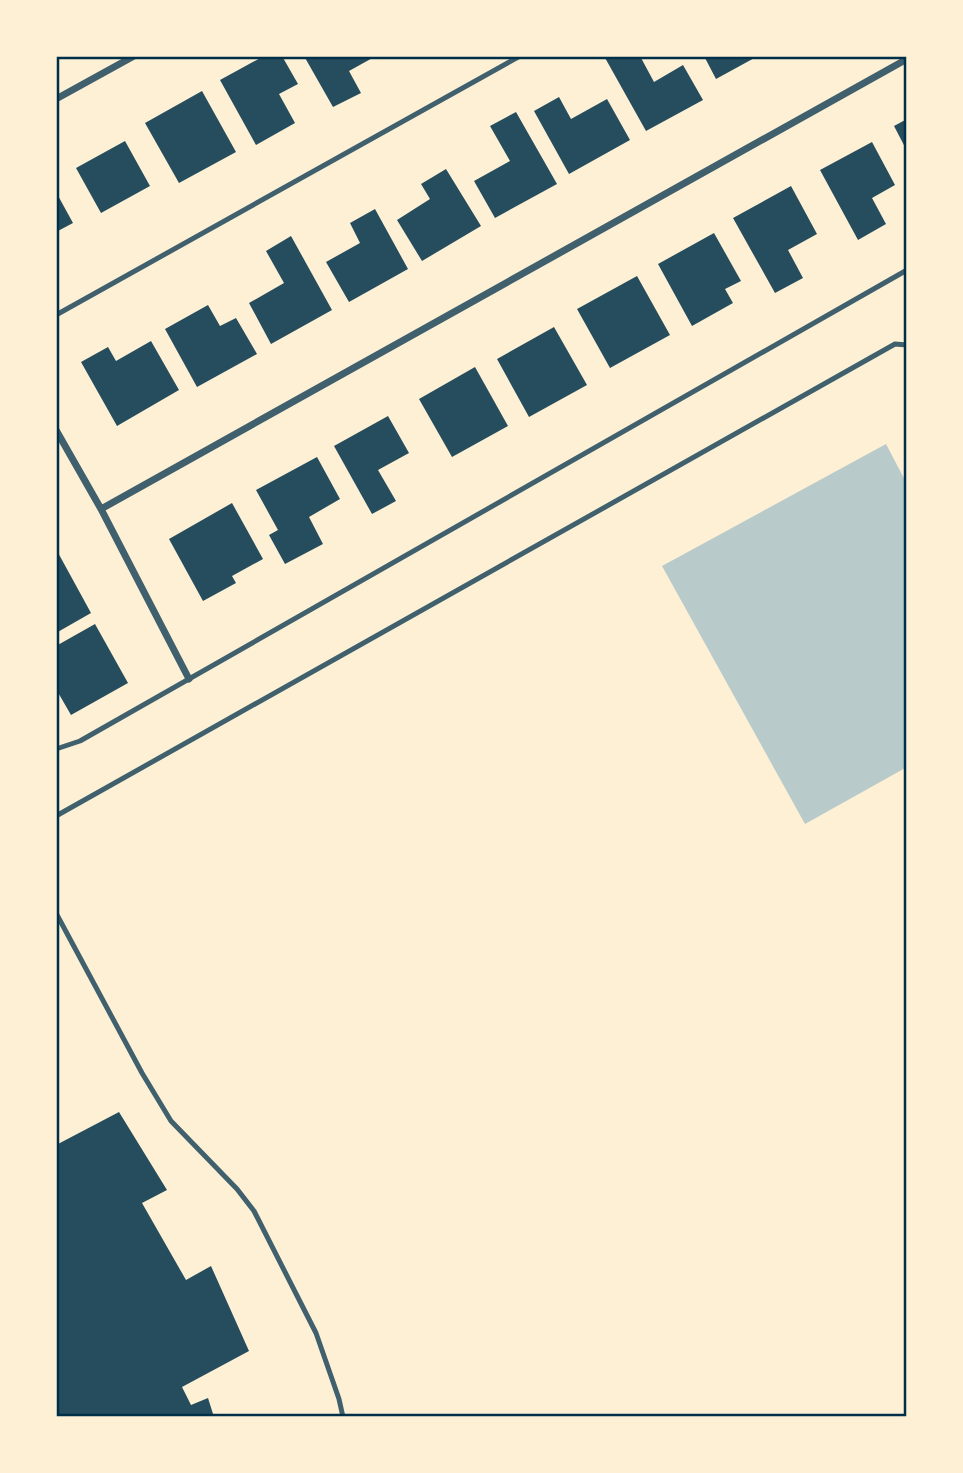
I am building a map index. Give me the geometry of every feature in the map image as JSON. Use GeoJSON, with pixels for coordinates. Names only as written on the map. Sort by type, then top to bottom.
{"type":"FeatureCollection","features":[{"type":"Feature","properties":{"kind":"street"},"geometry":{"type":"LineString","coordinates":[[56,99],[134,56]]}},
{"type":"Feature","properties":{"kind":"street"},"geometry":{"type":"LineString","coordinates":[[101,509],[907,59]]}},
{"type":"Feature","properties":{"kind":"street"},"geometry":{"type":"LineString","coordinates":[[56,430],[101,509],[189,679]]}},
{"type":"Feature","properties":{"kind":"lane"},"geometry":{"type":"LineString","coordinates":[[56,316],[520,56]]}},
{"type":"Feature","properties":{"kind":"lane"},"geometry":{"type":"LineString","coordinates":[[56,749],[80,741],[907,270]]}},
{"type":"Feature","properties":{"kind":"lane"},"geometry":{"type":"LineString","coordinates":[[56,816],[895,344],[907,345]]}},
{"type":"Feature","properties":{"kind":"lane"},"geometry":{"type":"LineString","coordinates":[[56,913],[142,1073],[171,1121],[237,1189],[254,1211],[316,1333],[343,1417]]}},
{"type":"Feature","properties":{"kind":"shaded area"},"geometry":{"type":"Polygon","coordinates":[[[886,444],[907,484],[907,767],[805,824],[662,566],[886,444]]]}},
{"type":"Feature","properties":{"kind":"building"},"geometry":{"type":"Polygon","coordinates":[[[264,56],[282,56],[298,84],[279,94],[295,123],[256,145],[220,80],[264,56]]]}},
{"type":"Feature","properties":{"kind":"building"},"geometry":{"type":"Polygon","coordinates":[[[304,56],[376,56],[349,71],[361,93],[333,107],[304,56]]]}},
{"type":"Feature","properties":{"kind":"building"},"geometry":{"type":"Polygon","coordinates":[[[604,56],[640,56],[654,82],[683,65],[703,100],[646,131],[604,56]]]}},
{"type":"Feature","properties":{"kind":"building"},"geometry":{"type":"Polygon","coordinates":[[[704,56],[758,56],[716,79],[704,56]]]}},
{"type":"Feature","properties":{"kind":"building"},"geometry":{"type":"Polygon","coordinates":[[[202,91],[236,152],[179,183],[145,123],[202,91]]]}},
{"type":"Feature","properties":{"kind":"building"},"geometry":{"type":"Polygon","coordinates":[[[559,97],[571,119],[607,99],[630,140],[569,174],[534,111],[559,97]]]}},
{"type":"Feature","properties":{"kind":"building"},"geometry":{"type":"Polygon","coordinates":[[[516,112],[557,184],[495,218],[474,181],[510,161],[490,126],[516,112]]]}},
{"type":"Feature","properties":{"kind":"building"},"geometry":{"type":"Polygon","coordinates":[[[907,119],[907,151],[894,126],[907,119]]]}},
{"type":"Feature","properties":{"kind":"building"},"geometry":{"type":"Polygon","coordinates":[[[125,141],[150,186],[101,213],[76,168],[125,141]]]}},
{"type":"Feature","properties":{"kind":"building"},"geometry":{"type":"Polygon","coordinates":[[[872,142],[895,185],[872,198],[886,224],[858,240],[820,170],[872,142]]]}},
{"type":"Feature","properties":{"kind":"building"},"geometry":{"type":"Polygon","coordinates":[[[446,169],[481,226],[422,261],[397,220],[430,199],[421,184],[446,169]]]}},
{"type":"Feature","properties":{"kind":"building"},"geometry":{"type":"Polygon","coordinates":[[[791,186],[817,234],[788,250],[803,278],[775,293],[733,218],[791,186]]]}},
{"type":"Feature","properties":{"kind":"building"},"geometry":{"type":"Polygon","coordinates":[[[56,192],[73,223],[56,232],[56,192]]]}},
{"type":"Feature","properties":{"kind":"building"},"geometry":{"type":"Polygon","coordinates":[[[375,209],[408,269],[349,302],[326,262],[360,243],[350,223],[375,209]]]}},
{"type":"Feature","properties":{"kind":"building"},"geometry":{"type":"Polygon","coordinates":[[[714,233],[741,281],[725,289],[733,303],[692,326],[658,264],[714,233]]]}},
{"type":"Feature","properties":{"kind":"building"},"geometry":{"type":"Polygon","coordinates":[[[291,236],[332,310],[271,344],[249,303],[284,283],[266,251],[291,236]]]}},
{"type":"Feature","properties":{"kind":"building"},"geometry":{"type":"Polygon","coordinates":[[[637,276],[670,335],[610,368],[577,309],[637,276]]]}},
{"type":"Feature","properties":{"kind":"building"},"geometry":{"type":"Polygon","coordinates":[[[208,305],[220,326],[236,318],[257,354],[197,387],[165,329],[208,305]]]}},
{"type":"Feature","properties":{"kind":"building"},"geometry":{"type":"Polygon","coordinates":[[[554,327],[587,385],[529,417],[497,359],[554,327]]]}},
{"type":"Feature","properties":{"kind":"building"},"geometry":{"type":"Polygon","coordinates":[[[151,341],[179,390],[117,426],[81,362],[108,347],[116,361],[151,341]]]}},
{"type":"Feature","properties":{"kind":"building"},"geometry":{"type":"Polygon","coordinates":[[[475,367],[508,426],[452,457],[419,399],[475,367]]]}},
{"type":"Feature","properties":{"kind":"building"},"geometry":{"type":"Polygon","coordinates":[[[388,416],[409,453],[378,470],[396,501],[372,514],[334,446],[388,416]]]}},
{"type":"Feature","properties":{"kind":"building"},"geometry":{"type":"Polygon","coordinates":[[[317,457],[340,499],[309,517],[323,544],[285,564],[269,535],[278,530],[256,490],[317,457]]]}},
{"type":"Feature","properties":{"kind":"building"},"geometry":{"type":"Polygon","coordinates":[[[232,503],[263,559],[232,576],[236,583],[203,601],[169,539],[232,503]]]}},
{"type":"Feature","properties":{"kind":"building"},"geometry":{"type":"Polygon","coordinates":[[[56,549],[91,613],[56,633],[56,549]]]}},
{"type":"Feature","properties":{"kind":"building"},"geometry":{"type":"Polygon","coordinates":[[[95,624],[128,683],[71,715],[56,689],[56,646],[95,624]]]}},
{"type":"Feature","properties":{"kind":"building"},"geometry":{"type":"Polygon","coordinates":[[[119,1112],[167,1190],[142,1203],[186,1280],[211,1266],[249,1351],[182,1387],[191,1405],[208,1398],[214,1417],[56,1417],[56,1139],[58,1144],[119,1112]]]}}]}
